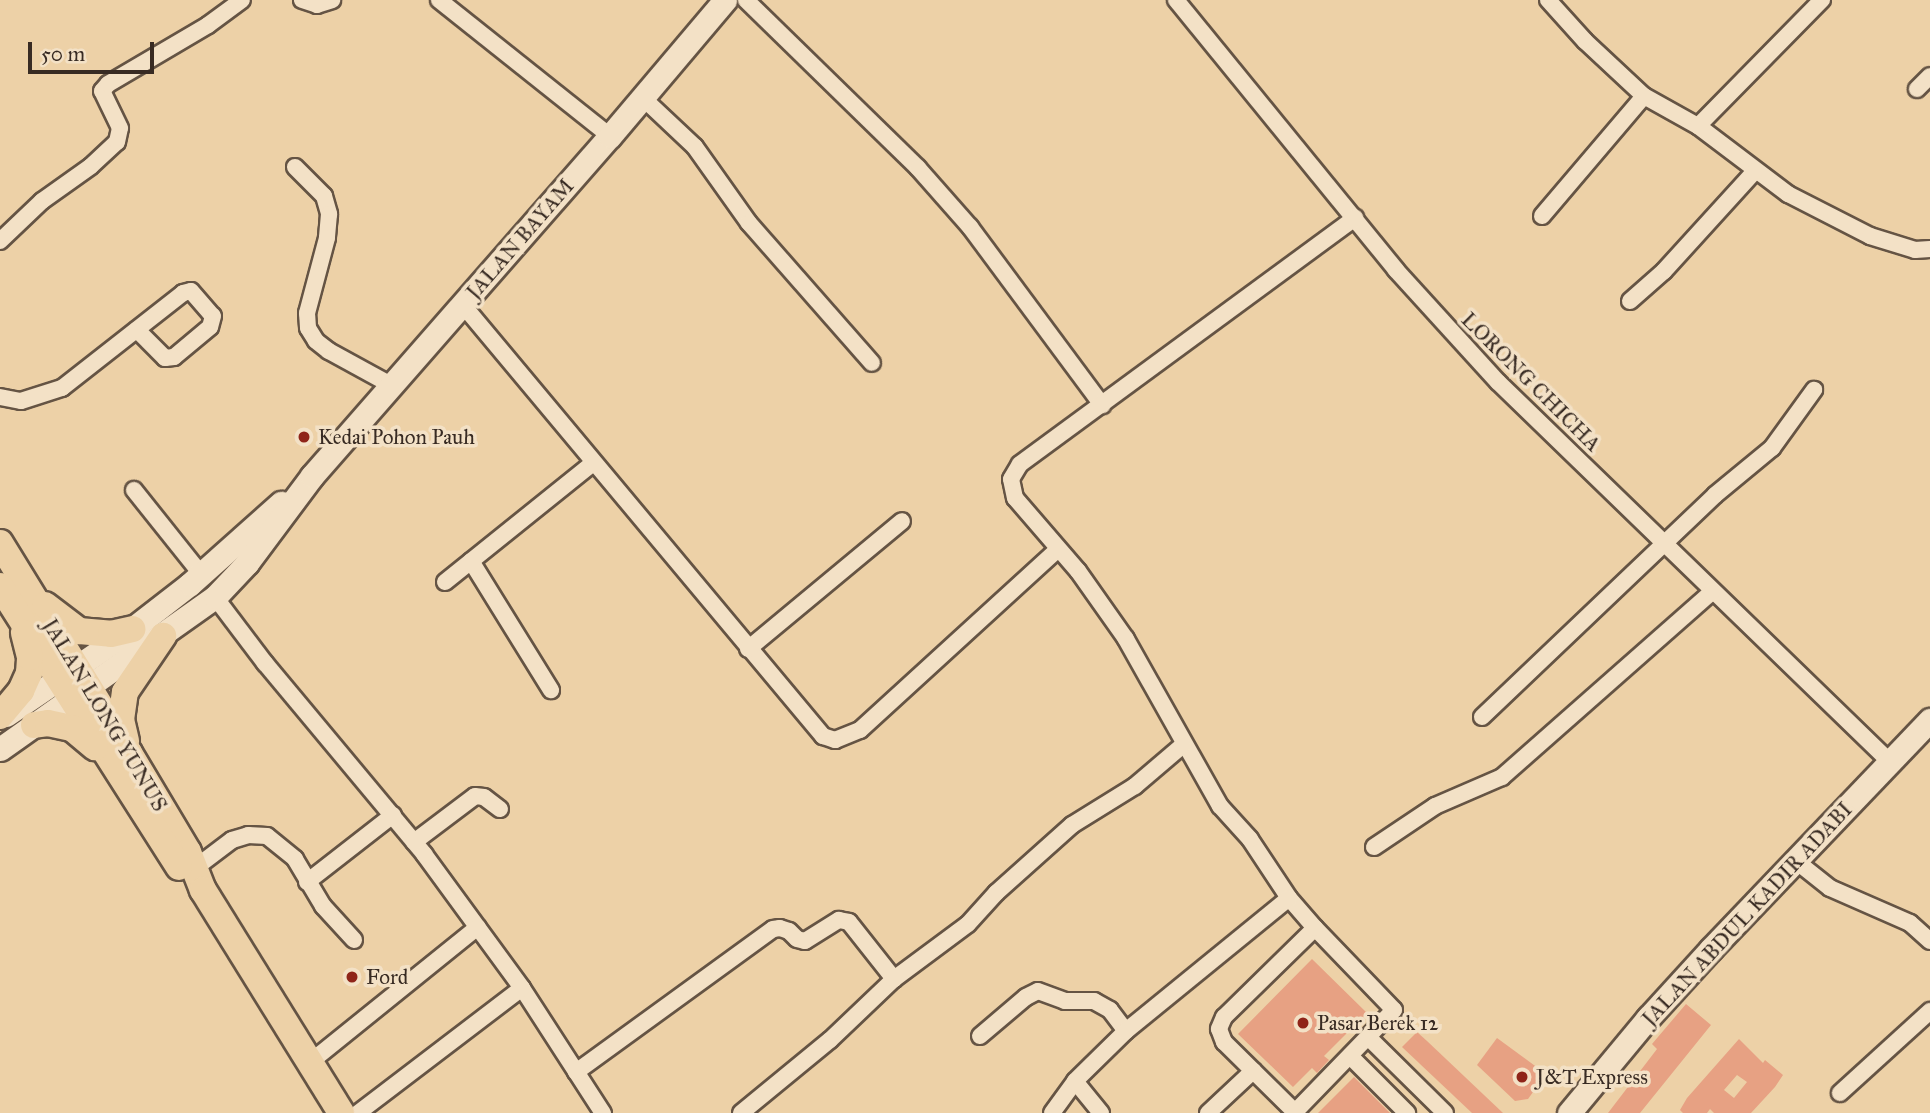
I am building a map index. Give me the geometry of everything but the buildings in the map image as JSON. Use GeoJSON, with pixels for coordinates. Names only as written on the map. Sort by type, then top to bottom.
{"type":"FeatureCollection","features":[{"type":"Feature","properties":{"kind":"main road","name":"JALAN BAYAM"},"geometry":{"type":"LineString","coordinates":[[0,718],[74,684],[163,636],[215,597],[247,563],[312,476],[610,136],[725,0]]}},
{"type":"Feature","properties":{"kind":"main road","name":"JALAN BAYAM"},"geometry":{"type":"LineString","coordinates":[[0,749],[34,726],[132,629],[201,574],[312,476]]}},
{"type":"Feature","properties":{"kind":"main road","name":"JALAN LONG YUNUS"},"geometry":{"type":"LineString","coordinates":[[0,543],[13,593],[121,760],[174,863],[199,879],[309,1065],[341,1113]]}},
{"type":"Feature","properties":{"kind":"main road"},"geometry":{"type":"LineString","coordinates":[[13,593],[79,631],[111,634],[132,629]]}},
{"type":"Feature","properties":{"kind":"main road"},"geometry":{"type":"LineString","coordinates":[[0,718],[20,691],[29,673],[26,637],[13,593]]}},
{"type":"Feature","properties":{"kind":"main road"},"geometry":{"type":"LineString","coordinates":[[121,760],[121,706],[134,677],[163,636]]}},
{"type":"Feature","properties":{"kind":"main road","name":"JALAN ABDUL KADIR ADABI"},"geometry":{"type":"LineString","coordinates":[[1569,1113],[1657,1008],[1930,720]]}},
{"type":"Feature","properties":{"kind":"main road"},"geometry":{"type":"LineString","coordinates":[[34,726],[48,723],[72,728],[121,760]]}},
{"type":"Feature","properties":{"kind":"street"},"geometry":{"type":"LineString","coordinates":[[1,237],[117,142],[120,128],[102,91],[108,84],[208,24],[242,0]]}},
{"type":"Feature","properties":{"kind":"street"},"geometry":{"type":"LineString","coordinates":[[302,0],[317,5],[332,0]]}},
{"type":"Feature","properties":{"kind":"street"},"geometry":{"type":"LineString","coordinates":[[439,0],[610,136]]}},
{"type":"Feature","properties":{"kind":"street"},"geometry":{"type":"LineString","coordinates":[[746,0],[918,168],[970,227],[1102,405]]}},
{"type":"Feature","properties":{"kind":"street","name":"LORONG CHICHA"},"geometry":{"type":"LineString","coordinates":[[1176,0],[1423,302],[1497,382],[1890,762]]}},
{"type":"Feature","properties":{"kind":"street"},"geometry":{"type":"LineString","coordinates":[[1548,0],[1585,41],[1644,96],[1698,127],[1788,194],[1870,236],[1915,250],[1930,249]]}},
{"type":"Feature","properties":{"kind":"street"},"geometry":{"type":"LineString","coordinates":[[1698,127],[1822,0]]}},
{"type":"Feature","properties":{"kind":"street"},"geometry":{"type":"LineString","coordinates":[[1917,89],[1930,76]]}},
{"type":"Feature","properties":{"kind":"street"},"geometry":{"type":"LineString","coordinates":[[1542,216],[1644,96]]}},
{"type":"Feature","properties":{"kind":"street"},"geometry":{"type":"LineString","coordinates":[[643,97],[695,147],[749,223],[872,363]]}},
{"type":"Feature","properties":{"kind":"street"},"geometry":{"type":"LineString","coordinates":[[295,167],[324,195],[329,215],[327,238],[307,313],[309,328],[316,341],[329,351],[391,385]]}},
{"type":"Feature","properties":{"kind":"street"},"geometry":{"type":"LineString","coordinates":[[1630,301],[1664,271],[1755,170]]}},
{"type":"Feature","properties":{"kind":"street"},"geometry":{"type":"LineString","coordinates":[[1315,928],[1220,1023],[1219,1029],[1224,1042],[1295,1112],[1394,1010],[1289,898],[1250,839],[1220,806],[1126,639],[1078,570],[1057,550],[1015,498],[1011,479],[1020,464],[1355,218]]}},
{"type":"Feature","properties":{"kind":"street"},"geometry":{"type":"LineString","coordinates":[[0,397],[21,401],[62,388],[187,291],[191,291],[213,316],[210,327],[174,357],[165,358],[137,330]]}},
{"type":"Feature","properties":{"kind":"street"},"geometry":{"type":"LineString","coordinates":[[463,305],[823,736],[835,740],[860,730],[1057,550]]}},
{"type":"Feature","properties":{"kind":"street"},"geometry":{"type":"LineString","coordinates":[[1482,717],[1715,495],[1772,448],[1814,390]]}},
{"type":"Feature","properties":{"kind":"street"},"geometry":{"type":"LineString","coordinates":[[444,582],[593,463]]}},
{"type":"Feature","properties":{"kind":"street"},"geometry":{"type":"LineString","coordinates":[[134,490],[201,574]]}},
{"type":"Feature","properties":{"kind":"street"},"geometry":{"type":"LineString","coordinates":[[748,649],[902,522]]}},
{"type":"Feature","properties":{"kind":"street"},"geometry":{"type":"LineString","coordinates":[[471,561],[551,690]]}},
{"type":"Feature","properties":{"kind":"street"},"geometry":{"type":"LineString","coordinates":[[1374,847],[1435,806],[1502,777],[1713,592]]}},
{"type":"Feature","properties":{"kind":"street"},"geometry":{"type":"LineString","coordinates":[[215,597],[265,663],[415,842],[522,988],[603,1113]]}},
{"type":"Feature","properties":{"kind":"street"},"geometry":{"type":"LineString","coordinates":[[741,1113],[830,1040],[894,979],[968,924],[996,893],[1072,825],[1126,792],[1184,745]]}},
{"type":"Feature","properties":{"kind":"street"},"geometry":{"type":"LineString","coordinates":[[415,842],[475,796],[484,797],[500,809]]}},
{"type":"Feature","properties":{"kind":"street"},"geometry":{"type":"LineString","coordinates":[[307,882],[393,815]]}},
{"type":"Feature","properties":{"kind":"street"},"geometry":{"type":"LineString","coordinates":[[199,879],[232,840],[248,835],[267,836],[295,859],[307,882],[354,940]]}},
{"type":"Feature","properties":{"kind":"street"},"geometry":{"type":"LineString","coordinates":[[1796,861],[1830,888],[1910,923],[1930,941]]}},
{"type":"Feature","properties":{"kind":"street"},"geometry":{"type":"LineString","coordinates":[[1052,1113],[1075,1081],[1126,1031],[1289,898]]}},
{"type":"Feature","properties":{"kind":"street"},"geometry":{"type":"LineString","coordinates":[[576,1072],[772,929],[789,931],[797,939],[805,941],[839,920],[849,922],[894,979]]}},
{"type":"Feature","properties":{"kind":"street"},"geometry":{"type":"LineString","coordinates":[[309,1065],[478,927]]}},
{"type":"Feature","properties":{"kind":"street"},"geometry":{"type":"LineString","coordinates":[[358,1113],[522,988]]}},
{"type":"Feature","properties":{"kind":"street"},"geometry":{"type":"LineString","coordinates":[[980,1037],[1026,997],[1038,991],[1065,1002],[1094,1001],[1110,1010],[1126,1031]]}},
{"type":"Feature","properties":{"kind":"street"},"geometry":{"type":"LineString","coordinates":[[1840,1093],[1930,1011]]}},
{"type":"Feature","properties":{"kind":"street"},"geometry":{"type":"LineString","coordinates":[[1368,1037],[1446,1113]]}},
{"type":"Feature","properties":{"kind":"street"},"geometry":{"type":"LineString","coordinates":[[1350,1056],[1407,1113]]}},
{"type":"Feature","properties":{"kind":"street"},"geometry":{"type":"LineString","coordinates":[[1208,1113],[1254,1071]]}},
{"type":"Feature","properties":{"kind":"street"},"geometry":{"type":"LineString","coordinates":[[1075,1081],[1101,1113]]}},
{"type":"Feature","properties":{"kind":"place","name":"Kedai Pohon Pauh"},"geometry":{"type":"Point","coordinates":[304,437]}},
{"type":"Feature","properties":{"kind":"place","name":"Ford"},"geometry":{"type":"Point","coordinates":[352,977]}},
{"type":"Feature","properties":{"kind":"place","name":"Pasar Berek 12"},"geometry":{"type":"Point","coordinates":[1303,1023]}},
{"type":"Feature","properties":{"kind":"place","name":"J&T Express"},"geometry":{"type":"Point","coordinates":[1522,1077]}}]}
